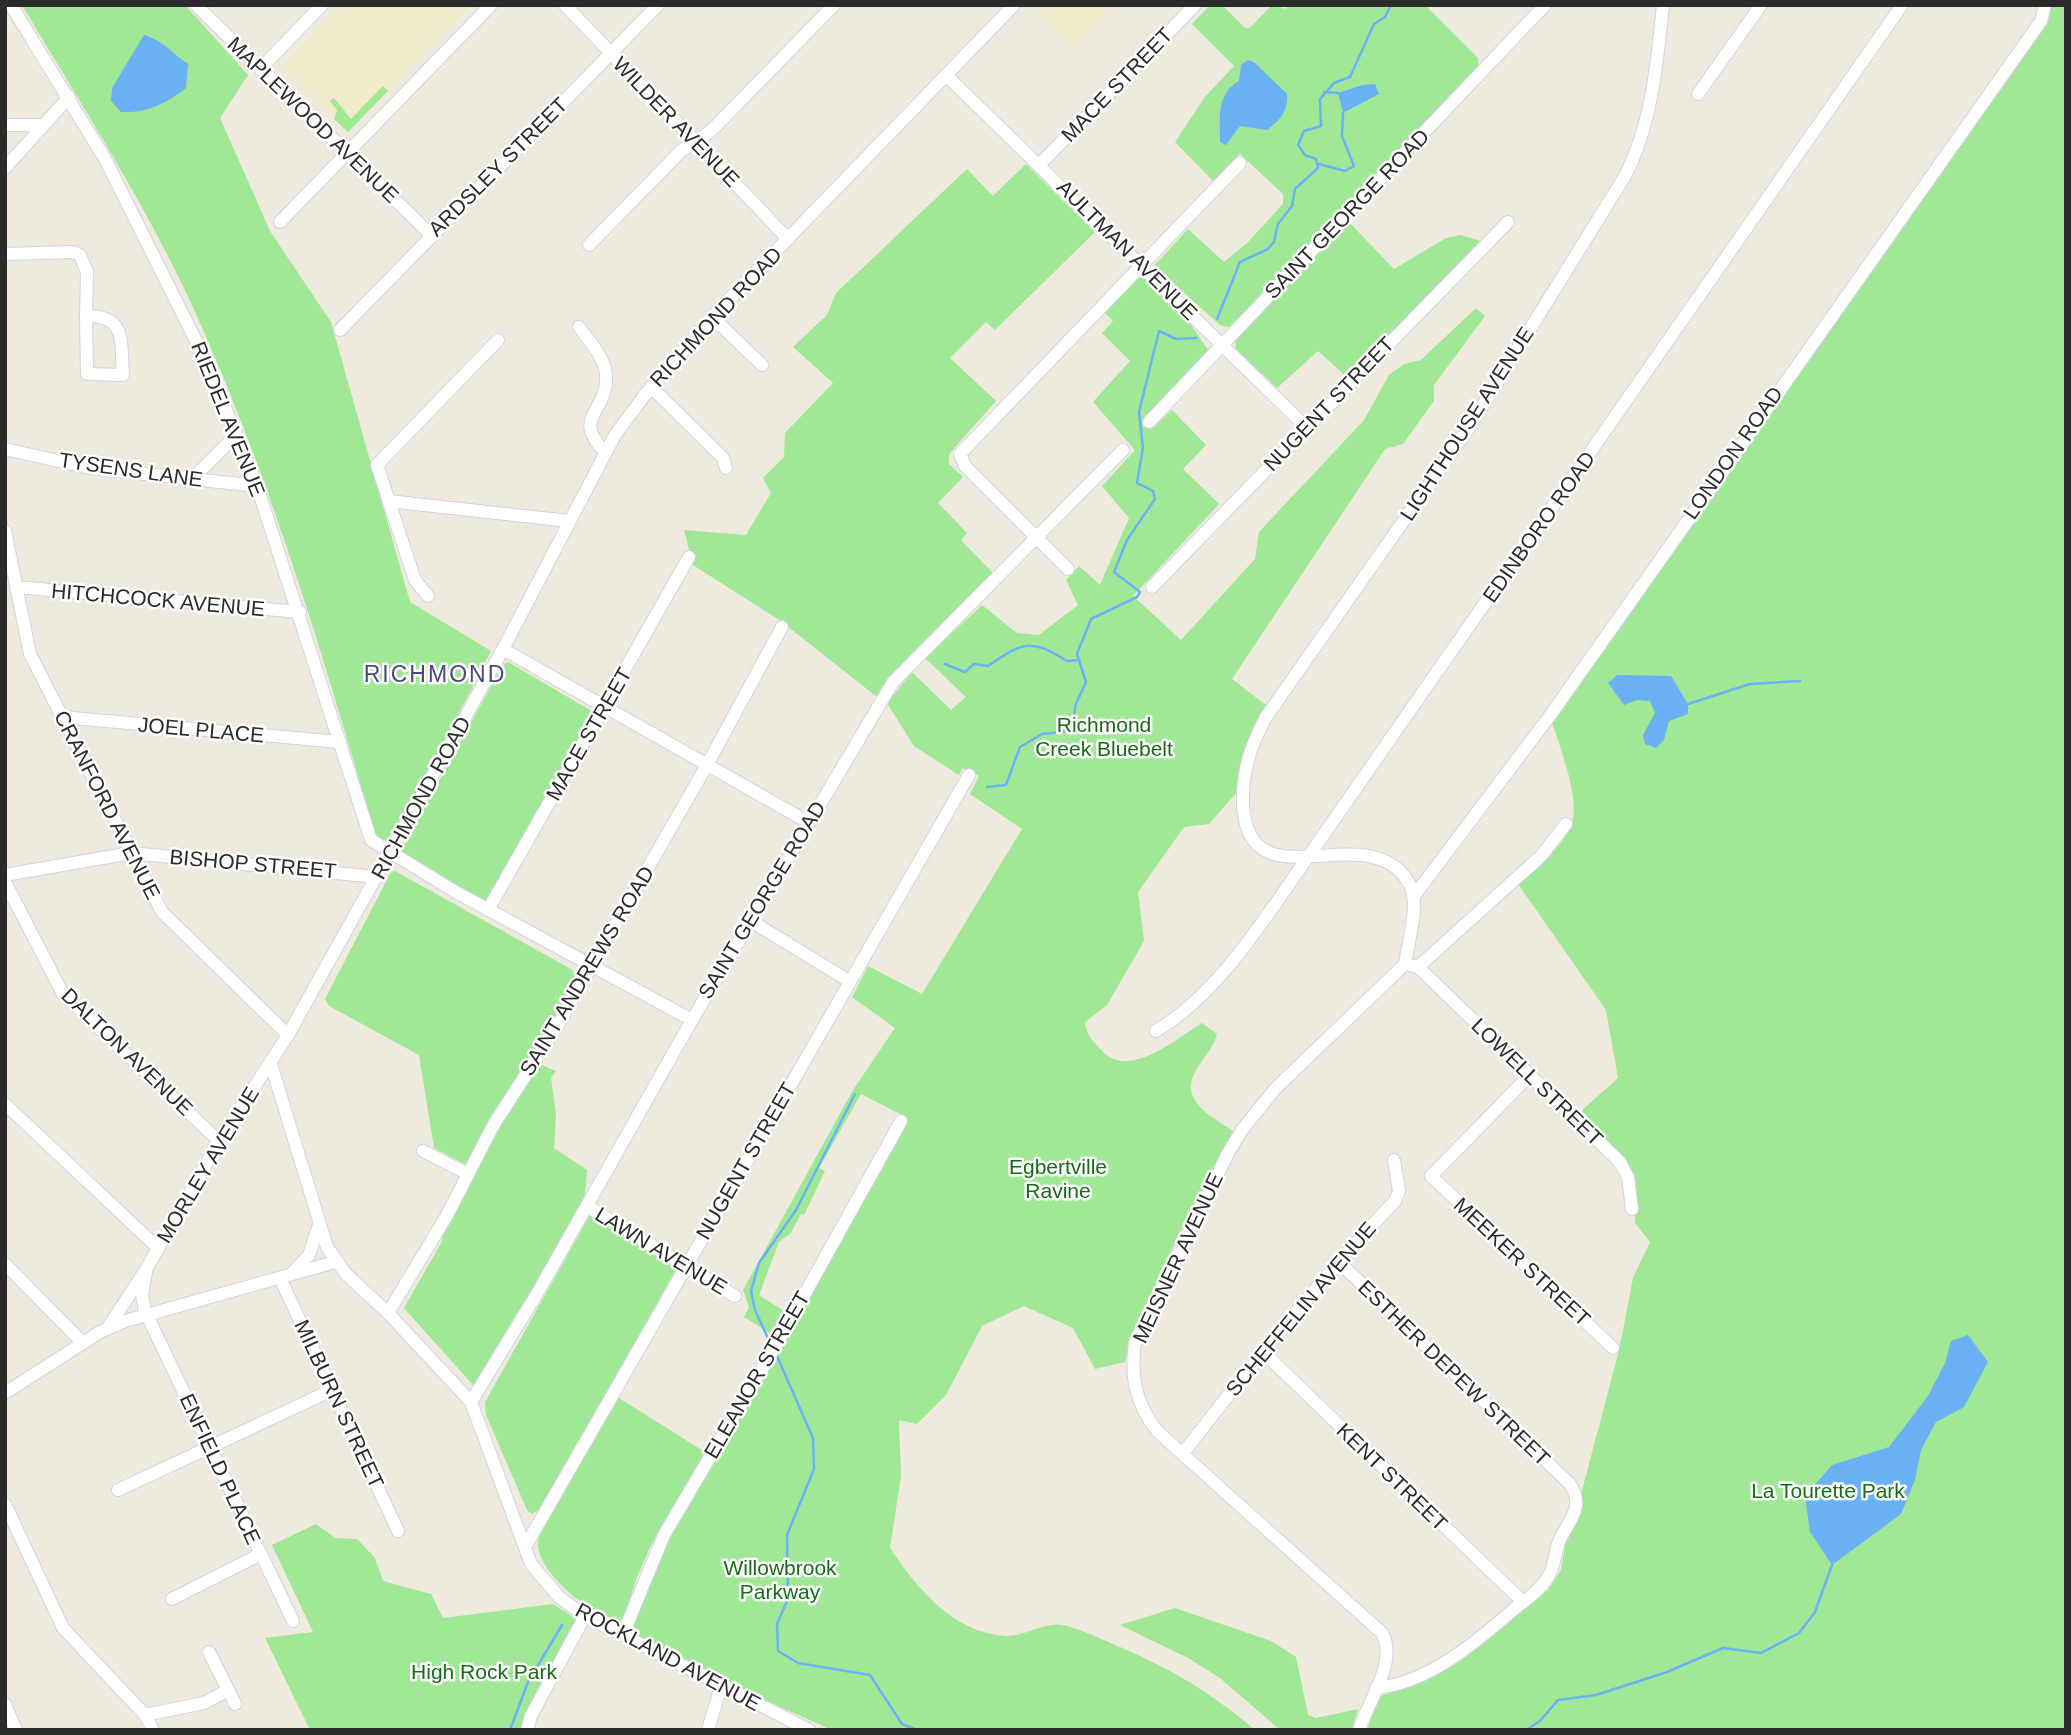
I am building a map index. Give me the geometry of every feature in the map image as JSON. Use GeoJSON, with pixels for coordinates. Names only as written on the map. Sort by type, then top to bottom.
{"type":"FeatureCollection","features":[{"type":"Feature","properties":{"kind":"street","name":"RIEDEL AVENUE"},"geometry":{"type":"LineString","coordinates":[[11,5],[69,97],[138,221],[207,363],[257,486],[300,612],[367,833],[375,844],[389,854],[692,1020]]}},
{"type":"Feature","properties":{"kind":"street","name":"MAPLEWOOD AVENUE"},"geometry":{"type":"LineString","coordinates":[[196,5],[431,235]]}},
{"type":"Feature","properties":{"kind":"street"},"geometry":{"type":"LineString","coordinates":[[260,69],[323,5]]}},
{"type":"Feature","properties":{"kind":"street"},"geometry":{"type":"LineString","coordinates":[[280,222],[491,5]]}},
{"type":"Feature","properties":{"kind":"street","name":"WILDER AVENUE"},"geometry":{"type":"LineString","coordinates":[[565,5],[788,239]]}},
{"type":"Feature","properties":{"kind":"street","name":"ARDSLEY STREET"},"geometry":{"type":"LineString","coordinates":[[340,330],[658,5]]}},
{"type":"Feature","properties":{"kind":"street"},"geometry":{"type":"LineString","coordinates":[[589,245],[681,151],[712,130],[834,5]]}},
{"type":"Feature","properties":{"kind":"street","name":"MACE STREET"},"geometry":{"type":"LineString","coordinates":[[1040,164],[1195,5]]}},
{"type":"Feature","properties":{"kind":"street","name":"SAINT GEORGE ROAD"},"geometry":{"type":"LineString","coordinates":[[1149,422],[1545,5]]}},
{"type":"Feature","properties":{"kind":"street","name":"LIGHTHOUSE AVENUE"},"geometry":{"type":"LineString","coordinates":[[1308,857],[1289,859],[1267,852],[1258,845],[1247,827],[1243,789],[1245,769],[1256,735],[1468,429],[1630,165],[1648,111],[1663,5]]}},
{"type":"Feature","properties":{"kind":"street"},"geometry":{"type":"LineString","coordinates":[[1699,94],[1761,5]]}},
{"type":"Feature","properties":{"kind":"street","name":"EDINBORO ROAD"},"geometry":{"type":"LineString","coordinates":[[1156,1031],[1181,1015],[1236,955],[1308,857],[1902,5]]}},
{"type":"Feature","properties":{"kind":"street","name":"LONDON ROAD"},"geometry":{"type":"LineString","coordinates":[[1414,896],[1549,717],[2041,21],[2045,5]]}},
{"type":"Feature","properties":{"kind":"street","name":"RICHMOND ROAD"},"geometry":{"type":"LineString","coordinates":[[271,1064],[503,649],[605,452],[651,387],[712,317],[1009,7]]}},
{"type":"Feature","properties":{"kind":"street","name":"AULTMAN AVENUE"},"geometry":{"type":"LineString","coordinates":[[946,75],[1306,427]]}},
{"type":"Feature","properties":{"kind":"street"},"geometry":{"type":"LineString","coordinates":[[5,167],[69,97]]}},
{"type":"Feature","properties":{"kind":"street"},"geometry":{"type":"LineString","coordinates":[[5,125],[43,125]]}},
{"type":"Feature","properties":{"kind":"street"},"geometry":{"type":"LineString","coordinates":[[1068,569],[961,462],[962,451],[1240,163]]}},
{"type":"Feature","properties":{"kind":"street","name":"NUGENT STREET"},"geometry":{"type":"LineString","coordinates":[[1152,587],[1508,222]]}},
{"type":"Feature","properties":{"kind":"street"},"geometry":{"type":"LineString","coordinates":[[5,254],[80,255],[87,272],[86,316],[86,374],[123,375],[120,333],[115,323],[104,316],[86,316]]}},
{"type":"Feature","properties":{"kind":"street"},"geometry":{"type":"LineString","coordinates":[[712,317],[762,365]]}},
{"type":"Feature","properties":{"kind":"street"},"geometry":{"type":"LineString","coordinates":[[579,327],[602,360],[606,372],[602,397],[589,426],[592,439],[605,452]]}},
{"type":"Feature","properties":{"kind":"street"},"geometry":{"type":"LineString","coordinates":[[428,596],[415,580],[377,465],[498,340]]}},
{"type":"Feature","properties":{"kind":"street"},"geometry":{"type":"LineString","coordinates":[[651,387],[723,458],[726,468]]}},
{"type":"Feature","properties":{"kind":"street"},"geometry":{"type":"LineString","coordinates":[[192,479],[236,435]]}},
{"type":"Feature","properties":{"kind":"street","name":"TYSENS LANE"},"geometry":{"type":"LineString","coordinates":[[5,449],[90,468],[257,486]]}},
{"type":"Feature","properties":{"kind":"street","name":"SAINT GEORGE ROAD"},"geometry":{"type":"LineString","coordinates":[[471,1402],[808,822],[893,682],[1123,450]]}},
{"type":"Feature","properties":{"kind":"street"},"geometry":{"type":"LineString","coordinates":[[388,501],[569,521]]}},
{"type":"Feature","properties":{"kind":"street","name":"CRANFORD AVENUE"},"geometry":{"type":"LineString","coordinates":[[5,531],[30,654],[162,912],[288,1035]]}},
{"type":"Feature","properties":{"kind":"street","name":"MACE STREET"},"geometry":{"type":"LineString","coordinates":[[488,910],[689,557]]}},
{"type":"Feature","properties":{"kind":"street","name":"HITCHCOCK AVENUE"},"geometry":{"type":"LineString","coordinates":[[16,587],[300,612]]}},
{"type":"Feature","properties":{"kind":"street","name":"SAINT ANDREWS ROAD"},"geometry":{"type":"LineString","coordinates":[[388,1313],[432,1241],[494,1124],[592,965],[707,765],[782,627]]}},
{"type":"Feature","properties":{"kind":"street"},"geometry":{"type":"LineString","coordinates":[[503,649],[808,822]]}},
{"type":"Feature","properties":{"kind":"street","name":"JOEL PLACE"},"geometry":{"type":"LineString","coordinates":[[62,717],[340,742]]}},
{"type":"Feature","properties":{"kind":"street","name":"NUGENT STREET"},"geometry":{"type":"LineString","coordinates":[[525,1547],[969,775]]}},
{"type":"Feature","properties":{"kind":"street","name":"MEISNER AVENUE"},"geometry":{"type":"LineString","coordinates":[[1359,1730],[1386,1661],[1386,1640],[1382,1633],[1184,1452],[1158,1432],[1140,1405],[1133,1377],[1133,1358],[1140,1329],[1241,1130],[1275,1089],[1412,965],[1541,856],[1566,824]]}},
{"type":"Feature","properties":{"kind":"street","name":"BISHOP STREET"},"geometry":{"type":"LineString","coordinates":[[5,875],[131,853],[377,877]]}},
{"type":"Feature","properties":{"kind":"street"},"geometry":{"type":"LineString","coordinates":[[1308,857],[1361,854],[1374,856],[1396,868],[1414,896],[1412,965]]}},
{"type":"Feature","properties":{"kind":"street","name":"DALTON AVENUE"},"geometry":{"type":"LineString","coordinates":[[5,882],[63,994],[219,1141]]}},
{"type":"Feature","properties":{"kind":"street"},"geometry":{"type":"LineString","coordinates":[[751,921],[849,981]]}},
{"type":"Feature","properties":{"kind":"street","name":"LOWELL STREET"},"geometry":{"type":"LineString","coordinates":[[1412,965],[1619,1161],[1628,1177],[1632,1209]]}},
{"type":"Feature","properties":{"kind":"street"},"geometry":{"type":"LineString","coordinates":[[5,1393],[107,1329],[335,1262],[319,1224],[271,1064]]}},
{"type":"Feature","properties":{"kind":"street","name":"MORLEY AVENUE"},"geometry":{"type":"LineString","coordinates":[[107,1329],[147,1268],[219,1141],[271,1064]]}},
{"type":"Feature","properties":{"kind":"street","name":"MEEKER STREET"},"geometry":{"type":"LineString","coordinates":[[1530,1075],[1431,1175],[1613,1348]]}},
{"type":"Feature","properties":{"kind":"street"},"geometry":{"type":"LineString","coordinates":[[5,1104],[158,1248]]}},
{"type":"Feature","properties":{"kind":"street","name":"ELEANOR STREET"},"geometry":{"type":"LineString","coordinates":[[623,1634],[658,1545],[783,1333],[901,1121]]}},
{"type":"Feature","properties":{"kind":"street"},"geometry":{"type":"LineString","coordinates":[[422,1150],[468,1174]]}},
{"type":"Feature","properties":{"kind":"street","name":"SCHEFFELIN AVENUE"},"geometry":{"type":"LineString","coordinates":[[1184,1452],[1262,1351],[1338,1261],[1395,1201],[1399,1191],[1394,1160]]}},
{"type":"Feature","properties":{"kind":"street","name":"LAWN AVENUE"},"geometry":{"type":"LineString","coordinates":[[587,1206],[735,1296]]}},
{"type":"Feature","properties":{"kind":"street"},"geometry":{"type":"LineString","coordinates":[[286,1276],[309,1255],[319,1224]]}},
{"type":"Feature","properties":{"kind":"street","name":"ESTHER DEPEW STREET"},"geometry":{"type":"LineString","coordinates":[[1338,1261],[1570,1484],[1577,1498],[1573,1520],[1561,1537],[1549,1576],[1523,1602]]}},
{"type":"Feature","properties":{"kind":"street","name":"ROCKLAND AVENUE"},"geometry":{"type":"LineString","coordinates":[[335,1262],[388,1313],[471,1402],[525,1547],[543,1581],[585,1616],[809,1730]]}},
{"type":"Feature","properties":{"kind":"street"},"geometry":{"type":"LineString","coordinates":[[5,1264],[83,1343]]}},
{"type":"Feature","properties":{"kind":"street","name":"MORLEY AVENUE"},"geometry":{"type":"LineString","coordinates":[[147,1268],[142,1295],[148,1317]]}},
{"type":"Feature","properties":{"kind":"street","name":"MILBURN STREET"},"geometry":{"type":"LineString","coordinates":[[286,1276],[332,1390],[398,1531]]}},
{"type":"Feature","properties":{"kind":"street","name":"ENFIELD PLACE"},"geometry":{"type":"LineString","coordinates":[[148,1317],[259,1555],[293,1621]]}},
{"type":"Feature","properties":{"kind":"street","name":"KENT STREET"},"geometry":{"type":"LineString","coordinates":[[1262,1351],[1523,1602]]}},
{"type":"Feature","properties":{"kind":"street"},"geometry":{"type":"LineString","coordinates":[[118,1490],[332,1390]]}},
{"type":"Feature","properties":{"kind":"street"},"geometry":{"type":"LineString","coordinates":[[5,1504],[63,1628],[145,1716],[153,1730]]}},
{"type":"Feature","properties":{"kind":"street"},"geometry":{"type":"LineString","coordinates":[[172,1599],[259,1555]]}},
{"type":"Feature","properties":{"kind":"street"},"geometry":{"type":"LineString","coordinates":[[1376,1688],[1401,1684],[1429,1670],[1485,1634],[1523,1602]]}},
{"type":"Feature","properties":{"kind":"street"},"geometry":{"type":"LineString","coordinates":[[527,1730],[531,1716],[585,1616]]}},
{"type":"Feature","properties":{"kind":"street"},"geometry":{"type":"LineString","coordinates":[[209,1652],[234,1704]]}},
{"type":"Feature","properties":{"kind":"street"},"geometry":{"type":"LineString","coordinates":[[708,1730],[721,1686]]}},
{"type":"Feature","properties":{"kind":"street"},"geometry":{"type":"LineString","coordinates":[[145,1716],[204,1703],[228,1690]]}},
{"type":"Feature","properties":{"kind":"street"},"geometry":{"type":"LineString","coordinates":[[5,1704],[16,1730]]}},
{"type":"Feature","properties":{"kind":"shaded area"},"geometry":{"type":"Polygon","coordinates":[[[342,5],[471,5],[348,132],[282,67],[342,5]]]}},
{"type":"Feature","properties":{"kind":"shaded area"},"geometry":{"type":"Polygon","coordinates":[[[1031,5],[1114,5],[1073,48],[1031,5]]]}},
{"type":"Feature","properties":{"kind":"green space"},"geometry":{"type":"Polygon","coordinates":[[[22,5],[185,5],[248,75],[220,118],[270,231],[331,322],[410,602],[491,651],[425,779],[386,842],[382,842],[374,831],[293,565],[220,369],[192,305],[153,228],[22,5]]]}},
{"type":"Feature","properties":{"kind":"green space"},"geometry":{"type":"Polygon","coordinates":[[[1210,5],[1222,5],[1245,28],[1250,28],[1272,5],[1286,9],[1289,5],[1425,5],[1478,58],[1478,72],[1229,327],[1220,325],[1154,266],[1188,229],[1224,262],[1247,243],[1283,204],[1283,194],[1240,154],[1213,181],[1175,142],[1205,97],[1234,66],[1192,24],[1210,5]]]}},
{"type":"Feature","properties":{"kind":"green space","name":"La Tourette Park"},"geometry":{"type":"Polygon","coordinates":[[[2051,5],[2066,5],[2066,1730],[1367,1730],[1378,1697],[1413,1685],[1456,1661],[1548,1590],[1561,1570],[1565,1546],[1582,1506],[1581,1494],[1619,1351],[1633,1278],[1650,1242],[1635,1223],[1634,1183],[1578,1114],[1618,1078],[1606,1010],[1518,884],[1556,849],[1572,823],[1574,813],[1571,787],[1552,722],[2049,18],[2051,5]]]}},
{"type":"Feature","properties":{"kind":"green space"},"geometry":{"type":"Polygon","coordinates":[[[383,86],[388,91],[348,132],[334,119],[337,110],[330,101],[334,98],[351,119],[383,86]]]}},
{"type":"Feature","properties":{"kind":"green space"},"geometry":{"type":"Polygon","coordinates":[[[1026,164],[1095,232],[995,330],[986,322],[950,358],[996,401],[949,454],[949,464],[963,477],[938,503],[967,533],[961,540],[993,573],[877,697],[781,621],[693,565],[684,530],[746,535],[771,493],[763,478],[784,457],[785,433],[833,383],[793,347],[827,315],[836,293],[967,169],[993,196],[1026,164]]]}},
{"type":"Feature","properties":{"kind":"green space"},"geometry":{"type":"Polygon","coordinates":[[[1347,220],[1394,269],[1446,238],[1461,235],[1483,242],[1349,379],[1318,351],[1277,388],[1236,350],[1235,338],[1347,220]]]}},
{"type":"Feature","properties":{"kind":"green space"},"geometry":{"type":"Polygon","coordinates":[[[1139,277],[1146,280],[1189,322],[1208,350],[1143,420],[1153,428],[1172,410],[1206,445],[1183,469],[1219,504],[1133,596],[1181,640],[1255,559],[1259,532],[1364,420],[1389,375],[1404,364],[1421,360],[1476,308],[1485,316],[1434,385],[1434,401],[1403,444],[1385,449],[1232,679],[1266,705],[1247,744],[1237,792],[1209,824],[1184,827],[1138,892],[1144,941],[1107,1005],[1085,1022],[1088,1033],[1100,1049],[1111,1058],[1124,1061],[1151,1054],[1202,1023],[1217,1034],[1197,1068],[1191,1088],[1193,1096],[1204,1111],[1235,1132],[1175,1243],[1139,1321],[1125,1362],[1095,1369],[1073,1328],[1024,1306],[982,1326],[946,1395],[917,1424],[899,1420],[901,1476],[890,1548],[912,1578],[938,1606],[968,1626],[1005,1636],[1056,1625],[1082,1631],[1133,1652],[1187,1681],[1255,1730],[832,1730],[758,1697],[637,1635],[633,1623],[663,1548],[810,1296],[908,1118],[861,1094],[819,1168],[825,1171],[804,1215],[801,1214],[791,1233],[779,1242],[759,1295],[784,1311],[771,1334],[744,1317],[749,1307],[743,1290],[853,1090],[895,1028],[852,997],[868,966],[922,994],[1022,829],[970,794],[979,776],[963,768],[959,775],[914,746],[887,703],[912,672],[951,710],[966,697],[925,658],[982,605],[1017,633],[1039,635],[1078,605],[1066,580],[1079,566],[1100,585],[1129,518],[1102,486],[1135,450],[1093,402],[1130,361],[1102,333],[1113,321],[1103,311],[1139,277]]]}},
{"type":"Feature","properties":{"kind":"green space"},"geometry":{"type":"Polygon","coordinates":[[[508,662],[595,713],[490,899],[482,901],[403,855],[402,849],[502,666],[508,662]]]}},
{"type":"Feature","properties":{"kind":"green space"},"geometry":{"type":"Polygon","coordinates":[[[395,871],[571,969],[577,977],[547,1033],[465,1164],[434,1148],[419,1055],[329,1006],[325,999],[391,872],[395,871]]]}},
{"type":"Feature","properties":{"kind":"green space"},"geometry":{"type":"Polygon","coordinates":[[[539,1064],[556,1071],[551,1077],[556,1115],[554,1148],[587,1170],[585,1195],[480,1381],[473,1385],[404,1308],[441,1243],[501,1123],[539,1064]]]}},
{"type":"Feature","properties":{"kind":"green space"},"geometry":{"type":"Polygon","coordinates":[[[590,1215],[672,1260],[675,1271],[559,1477],[539,1510],[532,1514],[527,1510],[486,1415],[485,1402],[590,1215]]]}},
{"type":"Feature","properties":{"kind":"green space"},"geometry":{"type":"Polygon","coordinates":[[[619,1398],[708,1454],[650,1547],[624,1618],[616,1623],[591,1609],[562,1586],[541,1558],[538,1544],[541,1531],[619,1398]]]}},
{"type":"Feature","properties":{"kind":"green space","name":"High Rock Park"},"geometry":{"type":"Polygon","coordinates":[[[316,1524],[335,1538],[357,1539],[375,1558],[383,1581],[431,1594],[443,1618],[553,1604],[575,1618],[577,1621],[522,1730],[310,1730],[265,1638],[313,1632],[272,1545],[316,1524]]]}},
{"type":"Feature","properties":{"kind":"green space"},"geometry":{"type":"Polygon","coordinates":[[[1175,1608],[1271,1641],[1296,1657],[1308,1715],[1316,1718],[1358,1709],[1352,1730],[1280,1730],[1220,1678],[1188,1658],[1120,1625],[1175,1608]]]}},
{"type":"Feature","properties":{"kind":"water"},"geometry":{"type":"Polygon","coordinates":[[[144,35],[163,44],[188,64],[186,88],[156,106],[140,111],[121,112],[111,101],[112,88],[144,35]]]}},
{"type":"Feature","properties":{"kind":"water"},"geometry":{"type":"Polygon","coordinates":[[[1248,60],[1254,62],[1287,94],[1285,110],[1280,119],[1267,130],[1240,126],[1226,145],[1220,142],[1221,107],[1226,93],[1239,81],[1241,65],[1248,60]]]}},
{"type":"Feature","properties":{"kind":"water"},"geometry":{"type":"Polygon","coordinates":[[[1375,84],[1379,94],[1343,113],[1338,93],[1362,85],[1375,84]]]}},
{"type":"Feature","properties":{"kind":"water"},"geometry":{"type":"Polygon","coordinates":[[[1617,675],[1671,676],[1688,704],[1688,714],[1669,721],[1664,740],[1656,748],[1645,744],[1643,735],[1655,713],[1650,701],[1637,700],[1624,705],[1608,683],[1617,675]]]}},
{"type":"Feature","properties":{"kind":"water"},"geometry":{"type":"Polygon","coordinates":[[[1968,1335],[1988,1362],[1964,1407],[1936,1422],[1921,1450],[1915,1480],[1901,1514],[1832,1565],[1810,1532],[1805,1496],[1832,1465],[1889,1447],[1928,1396],[1945,1363],[1951,1341],[1968,1335]]]}},
{"type":"Feature","properties":{"kind":"waterway"},"geometry":{"type":"LineString","coordinates":[[1217,319],[1240,262],[1268,249],[1274,242],[1278,224],[1292,206],[1295,189],[1318,168],[1316,159],[1305,155],[1298,145],[1304,131],[1321,126],[1320,99],[1334,83],[1350,77],[1374,24],[1385,17],[1391,5]]}},
{"type":"Feature","properties":{"kind":"waterway"},"geometry":{"type":"LineString","coordinates":[[1324,92],[1338,93]]}},
{"type":"Feature","properties":{"kind":"waterway"},"geometry":{"type":"LineString","coordinates":[[1319,164],[1345,171],[1354,166],[1342,136],[1343,113]]}},
{"type":"Feature","properties":{"kind":"waterway"},"geometry":{"type":"LineString","coordinates":[[987,787],[1006,785],[1020,747],[1042,734],[1063,732],[1074,721],[1075,706],[1086,682],[1077,654],[1091,619],[1137,597],[1140,592],[1114,572],[1127,540],[1155,499],[1153,491],[1137,483],[1143,448],[1139,412],[1159,331],[1176,339],[1196,338]]}},
{"type":"Feature","properties":{"kind":"waterway"},"geometry":{"type":"LineString","coordinates":[[945,664],[965,672],[974,664],[988,666],[1010,652],[1027,646],[1044,649],[1067,661],[1079,660]]}},
{"type":"Feature","properties":{"kind":"waterway"},"geometry":{"type":"LineString","coordinates":[[1688,704],[1750,684],[1800,681]]}},
{"type":"Feature","properties":{"kind":"waterway"},"geometry":{"type":"LineString","coordinates":[[771,1345],[755,1310],[751,1291],[759,1263],[796,1210],[855,1094]]}},
{"type":"Feature","properties":{"kind":"waterway"},"geometry":{"type":"LineString","coordinates":[[776,1354],[813,1438],[814,1469],[787,1535],[788,1599],[777,1624],[778,1651],[798,1663],[870,1675],[902,1724],[917,1730]]}},
{"type":"Feature","properties":{"kind":"waterway"},"geometry":{"type":"LineString","coordinates":[[1526,1730],[1540,1721],[1558,1700],[1596,1695],[1667,1672],[1723,1648],[1761,1653],[1799,1633],[1815,1612],[1832,1565]]}},
{"type":"Feature","properties":{"kind":"waterway"},"geometry":{"type":"LineString","coordinates":[[510,1730],[528,1682],[562,1625]]}},
{"type":"Feature","properties":{"kind":"district","name":"RICHMOND"},"geometry":{"type":"Point","coordinates":[435,674]}},
{"type":"Feature","properties":{"kind":"park label","name":"Richmond Creek Bluebelt"},"geometry":{"type":"Point","coordinates":[1104,737]}},
{"type":"Feature","properties":{"kind":"park label","name":"Egbertville Ravine"},"geometry":{"type":"Point","coordinates":[1058,1179]}},
{"type":"Feature","properties":{"kind":"park label","name":"Willowbrook Parkway"},"geometry":{"type":"Point","coordinates":[780,1580]}}]}
